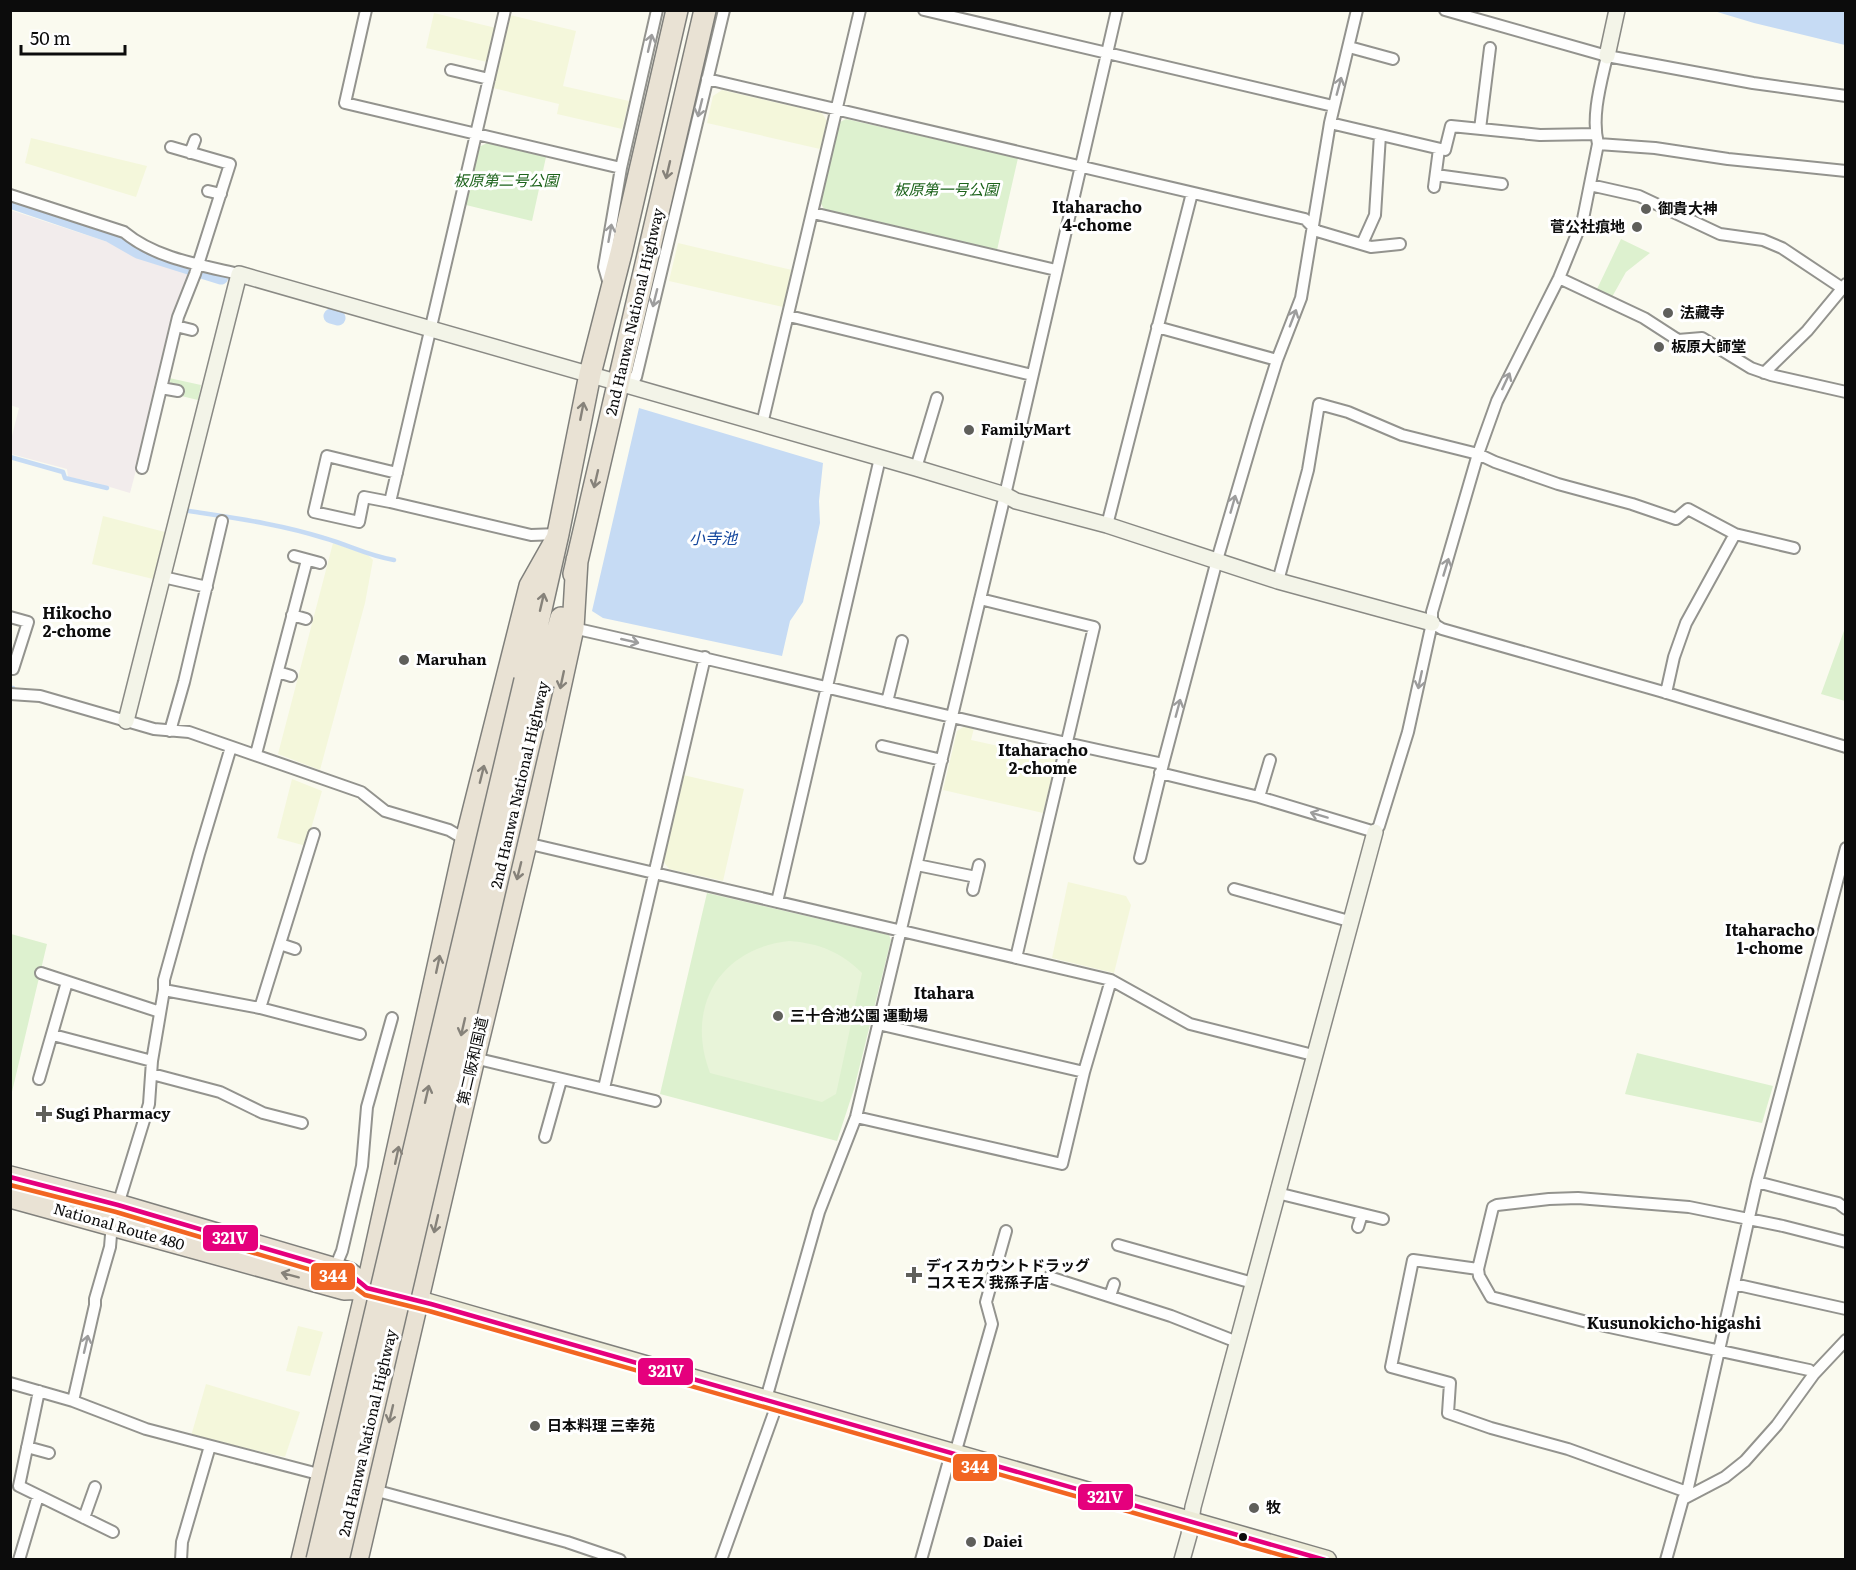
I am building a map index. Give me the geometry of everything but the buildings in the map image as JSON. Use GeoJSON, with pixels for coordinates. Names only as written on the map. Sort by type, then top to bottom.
{"type":"FeatureCollection","features":[{"type":"Feature","properties":{"kind":"highway","name":"2nd Hanwa National Highway"},"geometry":{"type":"LineString","coordinates":[[338,1560],[534,682],[557,537],[590,375],[621,253],[677,10]]}},
{"type":"Feature","properties":{"kind":"highway","name":"2nd Hanwa National Highway"},"geometry":{"type":"LineString","coordinates":[[317,1560],[534,682],[577,560],[705,10]]}},
{"type":"Feature","properties":{"kind":"highway"},"geometry":{"type":"LineString","coordinates":[[302,1560],[367,1288],[466,840],[530,586],[557,537]]}},
{"type":"Feature","properties":{"kind":"highway","name":"第二阪和国道"},"geometry":{"type":"LineString","coordinates":[[357,1560],[526,843],[573,628],[577,560]]}},
{"type":"Feature","properties":{"kind":"highway"},"geometry":{"type":"LineString","coordinates":[[10,1164],[97,1187],[115,1215]]}},
{"type":"Feature","properties":{"kind":"highway","name":"National Route 480"},"geometry":{"type":"LineString","coordinates":[[10,1177],[115,1215],[344,1289],[367,1288],[418,1300]]}},
{"type":"Feature","properties":{"kind":"highway","name":"National Route 480"},"geometry":{"type":"LineString","coordinates":[[10,1197],[87,1218],[115,1215],[349,1273],[367,1288]]}},
{"type":"Feature","properties":{"kind":"highway"},"geometry":{"type":"LineString","coordinates":[[10,1209],[47,1217],[87,1218]]}},
{"type":"Feature","properties":{"kind":"main road"},"geometry":{"type":"LineString","coordinates":[[418,1300],[1328,1560]]}},
{"type":"Feature","properties":{"kind":"street"},"geometry":{"type":"LineString","coordinates":[[366,10],[345,104],[621,168]]}},
{"type":"Feature","properties":{"kind":"street"},"geometry":{"type":"LineString","coordinates":[[390,502],[505,10]]}},
{"type":"Feature","properties":{"kind":"street"},"geometry":{"type":"LineString","coordinates":[[611,290],[604,267],[621,168],[657,10]]}},
{"type":"Feature","properties":{"kind":"street"},"geometry":{"type":"LineString","coordinates":[[619,381],[636,377],[724,10]]}},
{"type":"Feature","properties":{"kind":"street"},"geometry":{"type":"LineString","coordinates":[[762,424],[860,10]]}},
{"type":"Feature","properties":{"kind":"street"},"geometry":{"type":"LineString","coordinates":[[924,10],[1333,106]]}},
{"type":"Feature","properties":{"kind":"street"},"geometry":{"type":"LineString","coordinates":[[721,1560],[775,1410],[766,1399],[819,1212],[856,1117],[1005,495],[1117,10]]}},
{"type":"Feature","properties":{"kind":"street"},"geometry":{"type":"LineString","coordinates":[[1140,858],[1161,769],[1217,560],[1277,360],[1301,298],[1311,226],[1333,106],[1357,10]]}},
{"type":"Feature","properties":{"kind":"street"},"geometry":{"type":"LineString","coordinates":[[1444,10],[1607,56],[1753,83],[1845,96]]}},
{"type":"Feature","properties":{"kind":"street"},"geometry":{"type":"LineString","coordinates":[[1182,1560],[1237,1342],[1349,921],[1408,732],[1432,623],[1432,612],[1478,454],[1507,378],[1559,278],[1583,219],[1597,139],[1599,90],[1617,10]]}},
{"type":"Feature","properties":{"kind":"street"},"geometry":{"type":"LineString","coordinates":[[1349,47],[1393,59]]}},
{"type":"Feature","properties":{"kind":"street"},"geometry":{"type":"LineString","coordinates":[[1480,129],[1490,48]]}},
{"type":"Feature","properties":{"kind":"street"},"geometry":{"type":"LineString","coordinates":[[451,70],[489,79]]}},
{"type":"Feature","properties":{"kind":"street"},"geometry":{"type":"LineString","coordinates":[[707,79],[1305,219],[1317,231],[1362,244],[1380,247],[1400,244]]}},
{"type":"Feature","properties":{"kind":"street"},"geometry":{"type":"LineString","coordinates":[[1330,123],[1445,150],[1451,126],[1597,139],[1728,159],[1845,171]]}},
{"type":"Feature","properties":{"kind":"street"},"geometry":{"type":"LineString","coordinates":[[1362,244],[1375,215],[1380,135]]}},
{"type":"Feature","properties":{"kind":"street"},"geometry":{"type":"LineString","coordinates":[[190,153],[195,140]]}},
{"type":"Feature","properties":{"kind":"street"},"geometry":{"type":"LineString","coordinates":[[142,468],[176,326],[230,164],[171,147]]}},
{"type":"Feature","properties":{"kind":"street"},"geometry":{"type":"LineString","coordinates":[[1434,187],[1439,149]]}},
{"type":"Feature","properties":{"kind":"street"},"geometry":{"type":"LineString","coordinates":[[1436,175],[1502,184]]}},
{"type":"Feature","properties":{"kind":"street"},"geometry":{"type":"LineString","coordinates":[[1590,185],[1639,196],[1720,234],[1763,240],[1782,248],[1844,286],[1808,332],[1764,372]]}},
{"type":"Feature","properties":{"kind":"street"},"geometry":{"type":"LineString","coordinates":[[208,191],[221,194]]}},
{"type":"Feature","properties":{"kind":"street"},"geometry":{"type":"LineString","coordinates":[[1107,525],[1192,193]]}},
{"type":"Feature","properties":{"kind":"street"},"geometry":{"type":"LineString","coordinates":[[10,195],[124,232],[138,244],[196,268],[239,274],[590,375],[619,381],[916,468],[1005,495],[1016,501],[1107,525],[1278,581],[1432,623],[1442,629],[1845,747]]}},
{"type":"Feature","properties":{"kind":"street"},"geometry":{"type":"LineString","coordinates":[[813,213],[1056,270]]}},
{"type":"Feature","properties":{"kind":"street"},"geometry":{"type":"LineString","coordinates":[[126,721],[239,274]]}},
{"type":"Feature","properties":{"kind":"street"},"geometry":{"type":"LineString","coordinates":[[1559,278],[1644,318],[1678,340],[1702,338],[1751,368],[1845,392]]}},
{"type":"Feature","properties":{"kind":"street"},"geometry":{"type":"LineString","coordinates":[[789,316],[1032,375]]}},
{"type":"Feature","properties":{"kind":"street"},"geometry":{"type":"LineString","coordinates":[[176,326],[192,330]]}},
{"type":"Feature","properties":{"kind":"street"},"geometry":{"type":"LineString","coordinates":[[1158,327],[1277,360]]}},
{"type":"Feature","properties":{"kind":"street"},"geometry":{"type":"LineString","coordinates":[[161,388],[178,391]]}},
{"type":"Feature","properties":{"kind":"street"},"geometry":{"type":"LineString","coordinates":[[916,468],[937,398]]}},
{"type":"Feature","properties":{"kind":"street"},"geometry":{"type":"LineString","coordinates":[[1278,581],[1308,470],[1319,404],[1348,412],[1402,435],[1478,454],[1549,480],[1676,519],[1688,509],[1735,534],[1794,548]]}},
{"type":"Feature","properties":{"kind":"street"},"geometry":{"type":"LineString","coordinates":[[397,473],[327,456],[315,512],[359,522],[364,497],[531,535],[557,537]]}},
{"type":"Feature","properties":{"kind":"street"},"geometry":{"type":"LineString","coordinates":[[777,902],[880,458]]}},
{"type":"Feature","properties":{"kind":"street"},"geometry":{"type":"LineString","coordinates":[[170,731],[222,521]]}},
{"type":"Feature","properties":{"kind":"street"},"geometry":{"type":"LineString","coordinates":[[1666,693],[1674,657],[1686,623],[1735,534]]}},
{"type":"Feature","properties":{"kind":"street"},"geometry":{"type":"LineString","coordinates":[[294,556],[320,563]]}},
{"type":"Feature","properties":{"kind":"street"},"geometry":{"type":"LineString","coordinates":[[256,754],[307,560]]}},
{"type":"Feature","properties":{"kind":"street"},"geometry":{"type":"LineString","coordinates":[[163,577],[207,587]]}},
{"type":"Feature","properties":{"kind":"street"},"geometry":{"type":"LineString","coordinates":[[980,599],[1095,627],[1016,958]]}},
{"type":"Feature","properties":{"kind":"street"},"geometry":{"type":"LineString","coordinates":[[292,615],[306,619]]}},
{"type":"Feature","properties":{"kind":"street"},"geometry":{"type":"LineString","coordinates":[[10,617],[28,622],[13,669],[10,668]]}},
{"type":"Feature","properties":{"kind":"street"},"geometry":{"type":"LineString","coordinates":[[573,628],[705,657],[1067,744],[1375,832]]}},
{"type":"Feature","properties":{"kind":"street"},"geometry":{"type":"LineString","coordinates":[[887,702],[902,641]]}},
{"type":"Feature","properties":{"kind":"street"},"geometry":{"type":"LineString","coordinates":[[604,1088],[705,657]]}},
{"type":"Feature","properties":{"kind":"street"},"geometry":{"type":"LineString","coordinates":[[278,672],[291,676]]}},
{"type":"Feature","properties":{"kind":"street"},"geometry":{"type":"LineString","coordinates":[[11,694],[40,696],[126,721],[170,731],[189,732],[362,792],[385,811],[449,830],[466,840]]}},
{"type":"Feature","properties":{"kind":"street"},"geometry":{"type":"LineString","coordinates":[[882,746],[942,760]]}},
{"type":"Feature","properties":{"kind":"street"},"geometry":{"type":"LineString","coordinates":[[73,1401],[95,1299],[110,1247],[115,1215],[145,1121],[164,980],[231,747]]}},
{"type":"Feature","properties":{"kind":"street"},"geometry":{"type":"LineString","coordinates":[[1259,797],[1270,760]]}},
{"type":"Feature","properties":{"kind":"street"},"geometry":{"type":"LineString","coordinates":[[260,1008],[314,834]]}},
{"type":"Feature","properties":{"kind":"street"},"geometry":{"type":"LineString","coordinates":[[526,843],[1111,980],[1190,1024],[1313,1055]]}},
{"type":"Feature","properties":{"kind":"street"},"geometry":{"type":"LineString","coordinates":[[1666,1560],[1685,1496],[1757,1182],[1845,848]]}},
{"type":"Feature","properties":{"kind":"street"},"geometry":{"type":"LineString","coordinates":[[917,865],[976,878]]}},
{"type":"Feature","properties":{"kind":"street"},"geometry":{"type":"LineString","coordinates":[[973,890],[979,865]]}},
{"type":"Feature","properties":{"kind":"street"},"geometry":{"type":"LineString","coordinates":[[1234,889],[1349,921]]}},
{"type":"Feature","properties":{"kind":"street"},"geometry":{"type":"LineString","coordinates":[[280,944],[295,949]]}},
{"type":"Feature","properties":{"kind":"street"},"geometry":{"type":"LineString","coordinates":[[41,973],[160,1012]]}},
{"type":"Feature","properties":{"kind":"street"},"geometry":{"type":"LineString","coordinates":[[856,1117],[1062,1164],[1084,1072],[1111,980]]}},
{"type":"Feature","properties":{"kind":"street"},"geometry":{"type":"LineString","coordinates":[[39,1079],[67,982]]}},
{"type":"Feature","properties":{"kind":"street"},"geometry":{"type":"LineString","coordinates":[[164,990],[260,1008],[360,1034]]}},
{"type":"Feature","properties":{"kind":"street"},"geometry":{"type":"LineString","coordinates":[[334,1270],[342,1251],[362,1166],[367,1107],[392,1018]]}},
{"type":"Feature","properties":{"kind":"street"},"geometry":{"type":"LineString","coordinates":[[878,1024],[1084,1072]]}},
{"type":"Feature","properties":{"kind":"street"},"geometry":{"type":"LineString","coordinates":[[52,1035],[152,1061]]}},
{"type":"Feature","properties":{"kind":"street"},"geometry":{"type":"LineString","coordinates":[[474,1058],[656,1101]]}},
{"type":"Feature","properties":{"kind":"street"},"geometry":{"type":"LineString","coordinates":[[152,1074],[220,1092],[263,1113],[302,1123]]}},
{"type":"Feature","properties":{"kind":"street"},"geometry":{"type":"LineString","coordinates":[[545,1137],[561,1080]]}},
{"type":"Feature","properties":{"kind":"street"},"geometry":{"type":"LineString","coordinates":[[1757,1182],[1838,1203],[1845,1209]]}},
{"type":"Feature","properties":{"kind":"street"},"geometry":{"type":"LineString","coordinates":[[1277,1193],[1383,1219]]}},
{"type":"Feature","properties":{"kind":"street"},"geometry":{"type":"LineString","coordinates":[[1814,1374],[1809,1370],[1592,1323],[1491,1297],[1479,1276],[1478,1269],[1493,1207],[1549,1199],[1578,1198],[1689,1207],[1845,1242]]}},
{"type":"Feature","properties":{"kind":"street"},"geometry":{"type":"LineString","coordinates":[[1358,1227],[1362,1214]]}},
{"type":"Feature","properties":{"kind":"street"},"geometry":{"type":"LineString","coordinates":[[921,1560],[948,1464],[955,1454],[992,1324],[986,1302],[1006,1232]]}},
{"type":"Feature","properties":{"kind":"street"},"geometry":{"type":"LineString","coordinates":[[1118,1245],[1253,1283]]}},
{"type":"Feature","properties":{"kind":"street"},"geometry":{"type":"LineString","coordinates":[[1478,1269],[1413,1260],[1391,1367],[1450,1383],[1448,1413],[1491,1428],[1568,1449],[1685,1496],[1725,1477],[1745,1461],[1777,1425],[1814,1374],[1845,1340]]}},
{"type":"Feature","properties":{"kind":"street"},"geometry":{"type":"LineString","coordinates":[[1061,1281],[1065,1270]]}},
{"type":"Feature","properties":{"kind":"street"},"geometry":{"type":"LineString","coordinates":[[1049,1277],[1110,1296],[1173,1310],[1237,1342]]}},
{"type":"Feature","properties":{"kind":"street"},"geometry":{"type":"LineString","coordinates":[[1110,1296],[1114,1284]]}},
{"type":"Feature","properties":{"kind":"street"},"geometry":{"type":"LineString","coordinates":[[1734,1284],[1845,1309]]}},
{"type":"Feature","properties":{"kind":"street"},"geometry":{"type":"LineString","coordinates":[[10,1383],[73,1401],[146,1429],[322,1474],[567,1542],[621,1560]]}},
{"type":"Feature","properties":{"kind":"street"},"geometry":{"type":"LineString","coordinates":[[39,1391],[19,1486],[112,1532]]}},
{"type":"Feature","properties":{"kind":"street"},"geometry":{"type":"LineString","coordinates":[[181,1560],[182,1542],[210,1446]]}},
{"type":"Feature","properties":{"kind":"street"},"geometry":{"type":"LineString","coordinates":[[27,1447],[49,1453]]}},
{"type":"Feature","properties":{"kind":"street"},"geometry":{"type":"LineString","coordinates":[[84,1518],[95,1487]]}},
{"type":"Feature","properties":{"kind":"street"},"geometry":{"type":"LineString","coordinates":[[19,1560],[38,1496]]}},
{"type":"Feature","properties":{"kind":"shaded area"},"geometry":{"type":"Polygon","coordinates":[[[10,210],[123,247],[140,259],[188,273],[130,493],[68,477],[67,469],[11,454],[11,440],[19,408],[10,405],[10,210]]]}},
{"type":"Feature","properties":{"kind":"green space"},"geometry":{"type":"Polygon","coordinates":[[[434,13],[496,28],[487,62],[426,48],[434,13]]]}},
{"type":"Feature","properties":{"kind":"green space"},"geometry":{"type":"Polygon","coordinates":[[[510,15],[576,31],[563,86],[629,101],[622,129],[557,114],[559,104],[493,88],[510,15]]]}},
{"type":"Feature","properties":{"kind":"green space"},"geometry":{"type":"Polygon","coordinates":[[[722,90],[822,113],[827,121],[820,149],[707,123],[713,96],[722,90]]]}},
{"type":"Feature","properties":{"kind":"green space","name":"板原第一号公園"},"geometry":{"type":"Polygon","coordinates":[[[846,119],[1018,158],[997,250],[824,209],[820,202],[838,123],[846,119]]]}},
{"type":"Feature","properties":{"kind":"green space"},"geometry":{"type":"Polygon","coordinates":[[[31,138],[147,166],[136,197],[25,163],[31,138]]]}},
{"type":"Feature","properties":{"kind":"green space","name":"板原第二号公園"},"geometry":{"type":"Polygon","coordinates":[[[487,143],[546,157],[532,221],[466,205],[479,147],[487,143]]]}},
{"type":"Feature","properties":{"kind":"green space"},"geometry":{"type":"Polygon","coordinates":[[[1621,239],[1650,253],[1626,272],[1612,297],[1597,289],[1621,239]]]}},
{"type":"Feature","properties":{"kind":"green space"},"geometry":{"type":"Polygon","coordinates":[[[678,243],[792,270],[783,307],[669,281],[678,243]]]}},
{"type":"Feature","properties":{"kind":"green space"},"geometry":{"type":"Polygon","coordinates":[[[169,378],[201,385],[198,400],[177,395],[179,386],[171,384],[169,378]]]}},
{"type":"Feature","properties":{"kind":"green space"},"geometry":{"type":"Polygon","coordinates":[[[103,516],[165,532],[153,579],[92,564],[103,516]]]}},
{"type":"Feature","properties":{"kind":"green space"},"geometry":{"type":"Polygon","coordinates":[[[333,543],[368,555],[373,560],[365,603],[320,770],[278,754],[333,543]]]}},
{"type":"Feature","properties":{"kind":"green space"},"geometry":{"type":"Polygon","coordinates":[[[1845,628],[1846,701],[1821,694],[1845,628]]]}},
{"type":"Feature","properties":{"kind":"green space"},"geometry":{"type":"Polygon","coordinates":[[[965,726],[974,728],[971,740],[1045,756],[1049,746],[1052,746],[1057,755],[1043,813],[943,790],[957,731],[965,726]]]}},
{"type":"Feature","properties":{"kind":"green space"},"geometry":{"type":"Polygon","coordinates":[[[683,775],[744,789],[723,881],[669,869],[663,861],[683,775]]]}},
{"type":"Feature","properties":{"kind":"green space"},"geometry":{"type":"Polygon","coordinates":[[[292,779],[322,791],[306,846],[277,838],[292,779]]]}},
{"type":"Feature","properties":{"kind":"green space"},"geometry":{"type":"Polygon","coordinates":[[[1068,882],[1126,896],[1131,905],[1114,973],[1052,958],[1068,882]]]}},
{"type":"Feature","properties":{"kind":"green space"},"geometry":{"type":"Polygon","coordinates":[[[707,893],[889,935],[891,940],[854,1089],[837,1141],[660,1094],[707,893]]]}},
{"type":"Feature","properties":{"kind":"green space"},"geometry":{"type":"Polygon","coordinates":[[[11,934],[47,944],[11,1096],[11,934]]]}},
{"type":"Feature","properties":{"kind":"green space","name":"三十合池公園 運動場"},"geometry":{"type":"Polygon","coordinates":[[[789,941],[820,946],[846,959],[862,973],[836,1094],[822,1102],[710,1073],[703,1049],[702,1026],[706,1004],[714,985],[727,969],[744,956],[764,946],[789,941]]]}},
{"type":"Feature","properties":{"kind":"green space"},"geometry":{"type":"Polygon","coordinates":[[[1637,1053],[1773,1086],[1762,1123],[1625,1094],[1637,1053]]]}},
{"type":"Feature","properties":{"kind":"green space"},"geometry":{"type":"Polygon","coordinates":[[[298,1326],[323,1332],[310,1376],[286,1371],[298,1326]]]}},
{"type":"Feature","properties":{"kind":"green space"},"geometry":{"type":"Polygon","coordinates":[[[206,1384],[300,1412],[285,1457],[191,1436],[206,1384]]]}},
{"type":"Feature","properties":{"kind":"water"},"geometry":{"type":"Polygon","coordinates":[[[1714,11],[1845,11],[1845,45],[1754,23],[1714,11]]]}},
{"type":"Feature","properties":{"kind":"water","name":"小寺池"},"geometry":{"type":"Polygon","coordinates":[[[639,408],[823,463],[819,501],[820,523],[803,602],[790,621],[782,656],[603,618],[592,611],[639,408]]]}},
{"type":"Feature","properties":{"kind":"waterway"},"geometry":{"type":"LineString","coordinates":[[10,201],[110,235],[138,251],[221,277]]}},
{"type":"Feature","properties":{"kind":"waterway"},"geometry":{"type":"LineString","coordinates":[[331,316],[338,318]]}},
{"type":"Feature","properties":{"kind":"waterway"},"geometry":{"type":"LineString","coordinates":[[10,457],[63,472],[65,478],[107,488]]}},
{"type":"Feature","properties":{"kind":"waterway"},"geometry":{"type":"LineString","coordinates":[[189,511],[291,529],[394,560]]}},
{"type":"Feature","properties":{"kind":"transit line","name":"321V"},"geometry":{"type":"LineString","coordinates":[[10,1177],[118,1205],[349,1273],[367,1288],[431,1304],[1325,1560]]}},
{"type":"Feature","properties":{"kind":"transit line","name":"344"},"geometry":{"type":"LineString","coordinates":[[10,1185],[116,1212],[345,1280],[365,1295],[429,1311],[1298,1560]]}},
{"type":"Feature","properties":{"kind":"place","name":"御貴大神"},"geometry":{"type":"Point","coordinates":[1646,209]}},
{"type":"Feature","properties":{"kind":"place","name":"菅公社痕地"},"geometry":{"type":"Point","coordinates":[1637,227]}},
{"type":"Feature","properties":{"kind":"place","name":"法藏寺"},"geometry":{"type":"Point","coordinates":[1668,313]}},
{"type":"Feature","properties":{"kind":"place","name":"板原大師堂"},"geometry":{"type":"Point","coordinates":[1659,347]}},
{"type":"Feature","properties":{"kind":"place","name":"FamilyMart"},"geometry":{"type":"Point","coordinates":[969,430]}},
{"type":"Feature","properties":{"kind":"place","name":"Maruhan"},"geometry":{"type":"Point","coordinates":[404,660]}},
{"type":"Feature","properties":{"kind":"place","name":"三十合池公園 運動場"},"geometry":{"type":"Point","coordinates":[778,1016]}},
{"type":"Feature","properties":{"kind":"place","name":"Sugi Pharmacy"},"geometry":{"type":"Point","coordinates":[44,1114]}},
{"type":"Feature","properties":{"kind":"place","name":"ディスカウントドラッグ コスモス 我孫子店"},"geometry":{"type":"Point","coordinates":[914,1275]}},
{"type":"Feature","properties":{"kind":"place","name":"日本料理 三幸苑"},"geometry":{"type":"Point","coordinates":[535,1426]}},
{"type":"Feature","properties":{"kind":"place","name":"牧"},"geometry":{"type":"Point","coordinates":[1254,1508]}},
{"type":"Feature","properties":{"kind":"place","name":"Daiei"},"geometry":{"type":"Point","coordinates":[971,1542]}},
{"type":"Feature","properties":{"kind":"district","name":"Itaharacho 4-chome"},"geometry":{"type":"Point","coordinates":[1097,216]}},
{"type":"Feature","properties":{"kind":"district","name":"Hikocho 2-chome"},"geometry":{"type":"Point","coordinates":[77,622]}},
{"type":"Feature","properties":{"kind":"district","name":"Itaharacho 2-chome"},"geometry":{"type":"Point","coordinates":[1043,759]}},
{"type":"Feature","properties":{"kind":"district","name":"Itaharacho 1-chome"},"geometry":{"type":"Point","coordinates":[1770,939]}},
{"type":"Feature","properties":{"kind":"district","name":"Itahara"},"geometry":{"type":"Point","coordinates":[944,993]}},
{"type":"Feature","properties":{"kind":"district","name":"Kusunokicho-higashi"},"geometry":{"type":"Point","coordinates":[1674,1323]}}]}
